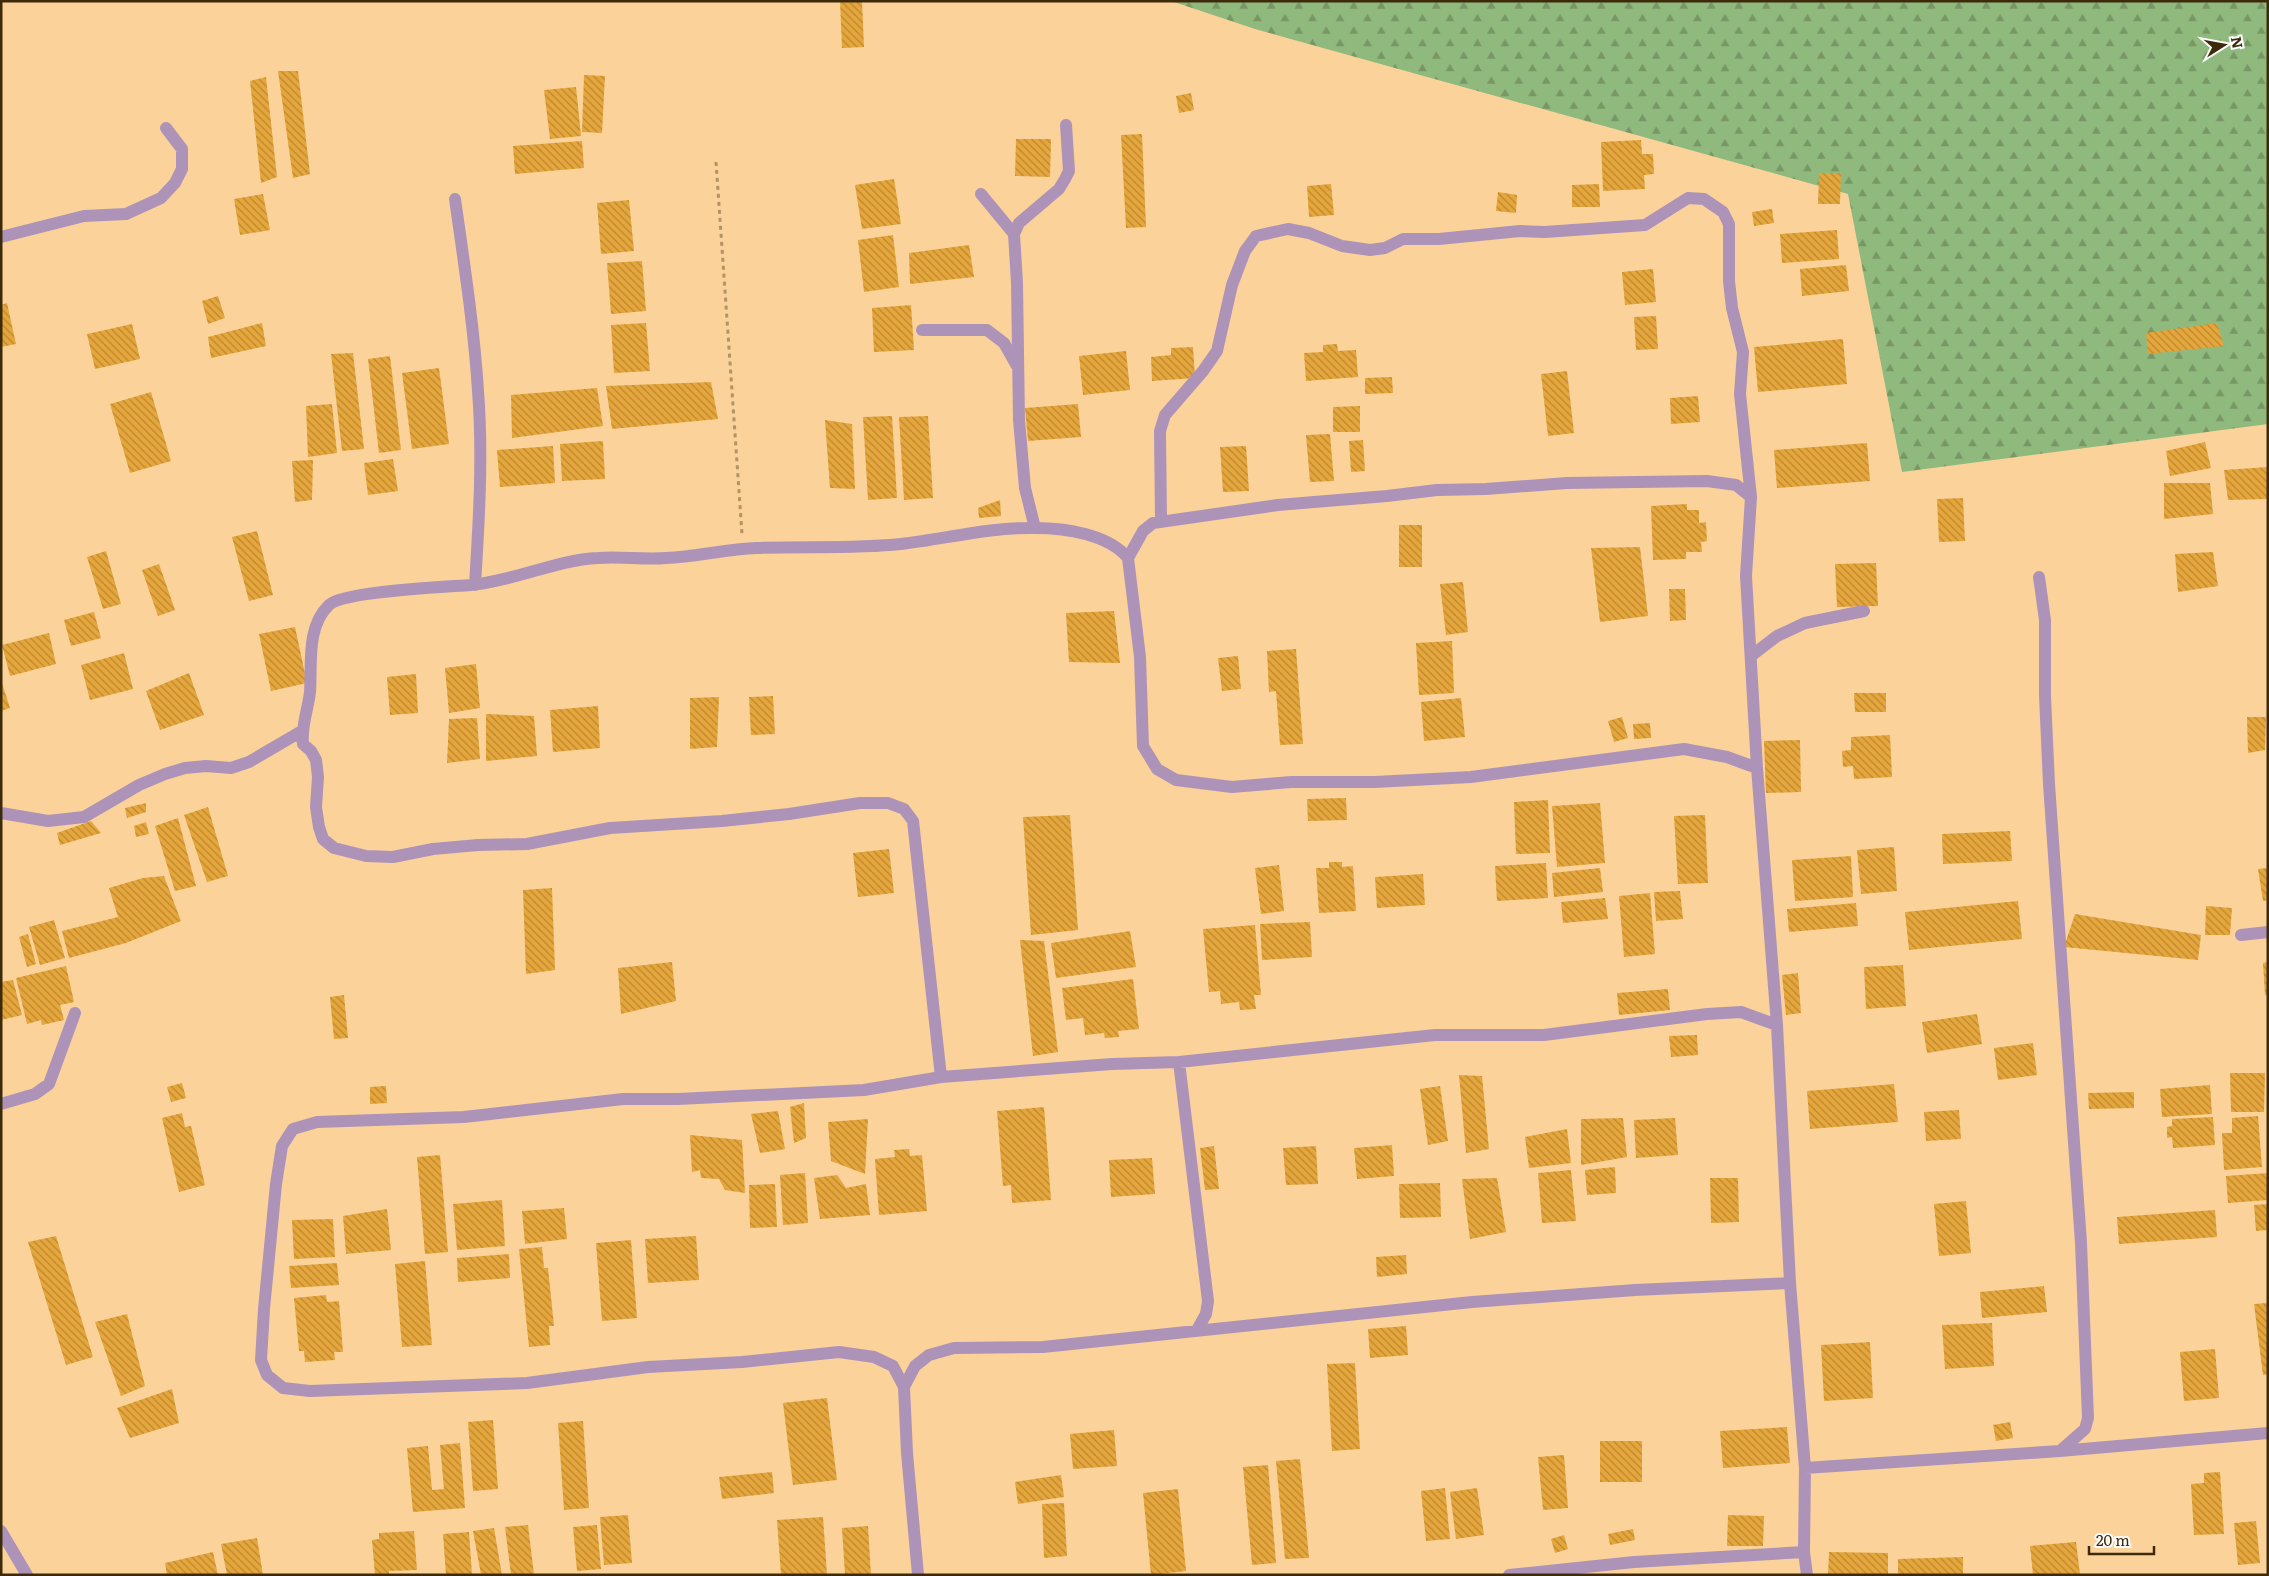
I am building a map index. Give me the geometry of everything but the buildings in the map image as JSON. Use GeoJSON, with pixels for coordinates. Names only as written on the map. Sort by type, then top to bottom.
{"type":"FeatureCollection","features":[{"type":"Feature","properties":{"kind":"street"},"geometry":{"type":"LineString","coordinates":[[1035,528],[1025,488],[1018,368],[1018,311],[1014,234],[1019,223],[1059,189],[1069,171],[1066,126]]}},
{"type":"Feature","properties":{"kind":"street"},"geometry":{"type":"LineString","coordinates":[[1,238],[84,216],[126,214],[161,198],[175,182],[182,169],[182,149],[166,128]]}},
{"type":"Feature","properties":{"kind":"street"},"geometry":{"type":"LineString","coordinates":[[981,194],[1014,234]]}},
{"type":"Feature","properties":{"kind":"street"},"geometry":{"type":"LineString","coordinates":[[1161,520],[1160,431],[1165,415],[1203,371],[1217,351],[1232,285],[1245,251],[1256,236],[1288,229],[1309,233],[1342,246],[1370,250],[1385,248],[1403,240],[1439,239],[1520,231],[1545,232],[1645,225],[1688,198],[1704,199],[1723,212],[1729,224],[1729,281],[1732,308],[1743,352],[1740,402],[1742,425],[1749,459],[1751,497],[1746,576],[1757,768],[1777,1025],[1790,1283],[1805,1468],[1804,1552],[1807,1575]]}},
{"type":"Feature","properties":{"kind":"street"},"geometry":{"type":"LineString","coordinates":[[455,199],[471,311],[478,392],[480,509],[475,585]]}},
{"type":"Feature","properties":{"kind":"street"},"geometry":{"type":"LineString","coordinates":[[922,330],[987,330],[1004,343],[1018,368]]}},
{"type":"Feature","properties":{"kind":"street"},"geometry":{"type":"LineString","coordinates":[[1128,558],[1143,531],[1153,523],[1161,520],[1278,504],[1387,496],[1437,490],[1486,490],[1567,483],[1707,481],[1736,485],[1751,497]]}},
{"type":"Feature","properties":{"kind":"street"},"geometry":{"type":"LineString","coordinates":[[941,1076],[914,822],[904,809],[888,803],[860,804],[741,819],[610,828],[527,844],[433,848],[393,857],[366,856],[334,848],[323,839],[318,828],[316,760],[311,751],[303,744],[302,731],[310,692],[309,664],[313,639],[318,622],[329,605],[340,599],[404,590],[475,585],[566,562],[597,558],[663,558],[743,549],[901,544],[963,534],[1035,528],[1104,539],[1121,549],[1128,558],[1140,657],[1143,746],[1158,769],[1176,780],[1232,787],[1292,782],[1375,782],[1471,777],[1684,749],[1727,757],[1757,768]]}},
{"type":"Feature","properties":{"kind":"street"},"geometry":{"type":"LineString","coordinates":[[2039,577],[2045,620],[2045,696],[2049,784],[2080,1243],[2088,1418],[2085,1429],[2060,1452]]}},
{"type":"Feature","properties":{"kind":"street"},"geometry":{"type":"LineString","coordinates":[[1751,656],[1777,636],[1805,623],[1864,611]]}},
{"type":"Feature","properties":{"kind":"street"},"geometry":{"type":"LineString","coordinates":[[1,813],[48,822],[84,818],[140,785],[165,774],[185,768],[206,766],[231,768],[250,762],[302,731]]}},
{"type":"Feature","properties":{"kind":"street"},"geometry":{"type":"LineString","coordinates":[[2241,935],[2268,932]]}},
{"type":"Feature","properties":{"kind":"street"},"geometry":{"type":"LineString","coordinates":[[918,1575],[907,1453],[904,1387],[893,1366],[874,1357],[839,1352],[742,1362],[648,1367],[527,1382],[310,1391],[283,1388],[267,1375],[261,1360],[276,1184],[282,1146],[293,1129],[317,1122],[464,1117],[623,1099],[678,1099],[864,1090],[941,1076],[1112,1064],[1180,1062],[1436,1035],[1544,1035],[1724,1013],[1741,1012],[1777,1025]]}},
{"type":"Feature","properties":{"kind":"street"},"geometry":{"type":"LineString","coordinates":[[1,1104],[35,1094],[49,1084],[75,1013]]}},
{"type":"Feature","properties":{"kind":"street"},"geometry":{"type":"LineString","coordinates":[[1180,1062],[1208,1301],[1206,1314],[1197,1330]]}},
{"type":"Feature","properties":{"kind":"street"},"geometry":{"type":"LineString","coordinates":[[904,1387],[914,1366],[929,1354],[954,1348],[1043,1347],[1472,1302],[1635,1290],[1790,1283]]}},
{"type":"Feature","properties":{"kind":"street"},"geometry":{"type":"LineString","coordinates":[[1805,1468],[2060,1452],[2268,1433]]}},
{"type":"Feature","properties":{"kind":"street"},"geometry":{"type":"LineString","coordinates":[[1,1530],[28,1575]]}},
{"type":"Feature","properties":{"kind":"street"},"geometry":{"type":"LineString","coordinates":[[1509,1575],[1634,1562],[1804,1552]]}},
{"type":"Feature","properties":{"kind":"path"},"geometry":{"type":"LineString","coordinates":[[716,162],[743,549]]}},
{"type":"Feature","properties":{"kind":"green space"},"geometry":{"type":"Polygon","coordinates":[[[1171,1],[2268,1],[2268,424],[1902,472],[1848,194],[1255,29],[1171,1]]]}}]}
